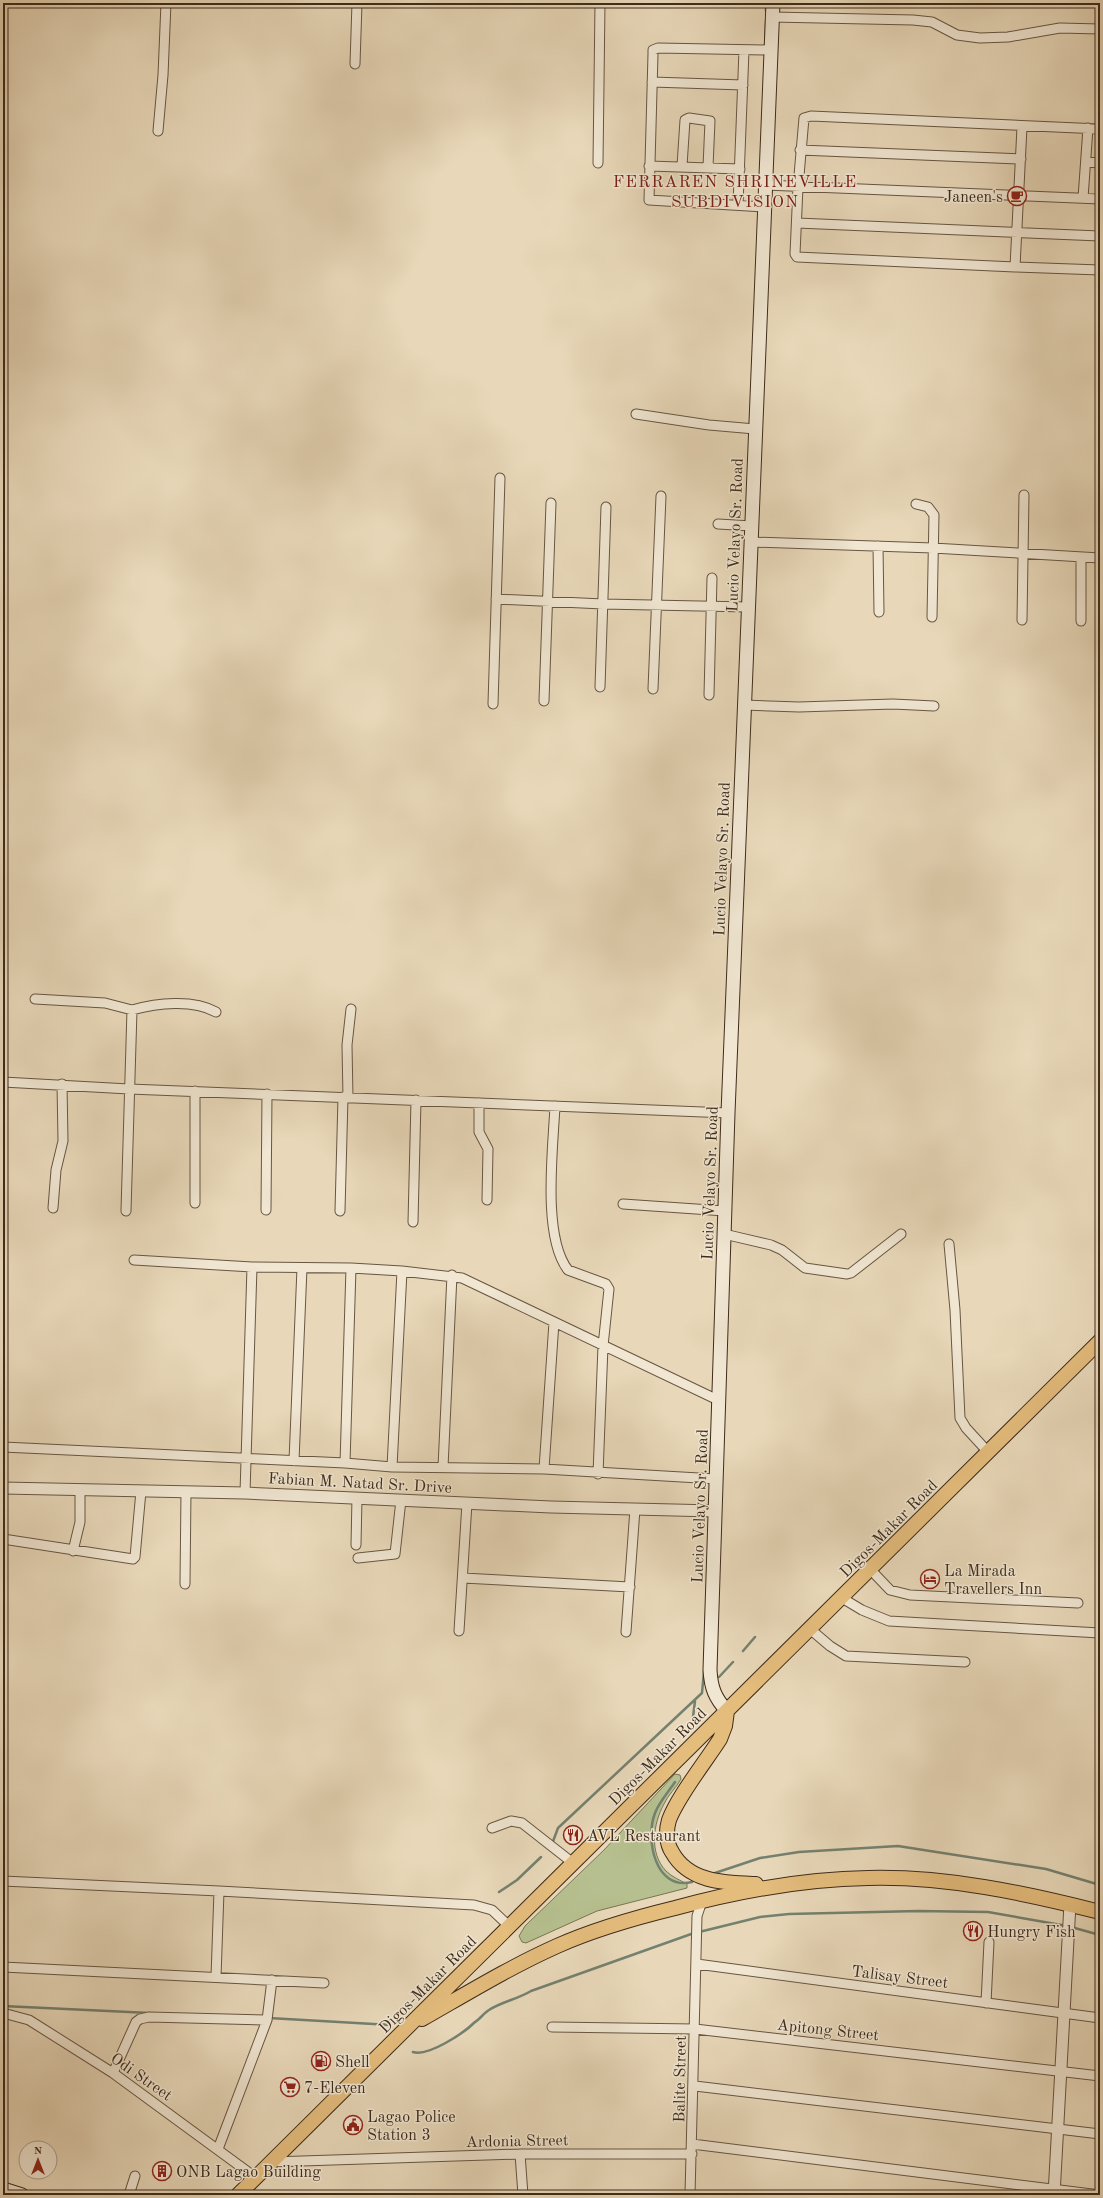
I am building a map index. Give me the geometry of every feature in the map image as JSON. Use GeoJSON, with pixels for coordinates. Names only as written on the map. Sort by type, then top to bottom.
{"type":"FeatureCollection","features":[{"type":"Feature","properties":{"kind":"main road","name":"Lucio Velayo Sr. Road"},"geometry":{"type":"LineString","coordinates":[[728,1711],[715,1697],[710,1681],[728,1113],[773,3]]}},
{"type":"Feature","properties":{"kind":"main road","name":"Digos-Makar Road"},"geometry":{"type":"LineString","coordinates":[[238,2195],[1100,1341]]}},
{"type":"Feature","properties":{"kind":"main road"},"geometry":{"type":"LineString","coordinates":[[728,1711],[725,1726],[720,1739],[670,1820],[668,1841],[675,1858],[682,1866],[706,1878],[732,1883],[780,1886]]}},
{"type":"Feature","properties":{"kind":"main road"},"geometry":{"type":"LineString","coordinates":[[407,2027],[556,1947],[623,1921],[702,1901],[780,1886],[869,1878],[904,1878],[1005,1891],[1070,1904],[1100,1912]]}},
{"type":"Feature","properties":{"kind":"main road"},"geometry":{"type":"LineString","coordinates":[[3,2189],[22,2195]]}},
{"type":"Feature","properties":{"kind":"street"},"geometry":{"type":"LineString","coordinates":[[158,131],[163,75],[166,3]]}},
{"type":"Feature","properties":{"kind":"street"},"geometry":{"type":"LineString","coordinates":[[355,64],[357,3]]}},
{"type":"Feature","properties":{"kind":"street"},"geometry":{"type":"LineString","coordinates":[[598,163],[600,3]]}},
{"type":"Feature","properties":{"kind":"street"},"geometry":{"type":"LineString","coordinates":[[772,17],[913,20],[932,22],[957,35],[980,38],[1008,37],[1060,28],[1100,29]]}},
{"type":"Feature","properties":{"kind":"street"},"geometry":{"type":"LineString","coordinates":[[764,207],[649,200],[653,54],[655,48],[771,50]]}},
{"type":"Feature","properties":{"kind":"street"},"geometry":{"type":"LineString","coordinates":[[738,206],[744,50]]}},
{"type":"Feature","properties":{"kind":"street"},"geometry":{"type":"LineString","coordinates":[[652,82],[743,85]]}},
{"type":"Feature","properties":{"kind":"street"},"geometry":{"type":"LineString","coordinates":[[1100,129],[1022,127],[808,116],[803,120],[800,150],[796,254],[799,257],[1100,270]]}},
{"type":"Feature","properties":{"kind":"street"},"geometry":{"type":"LineString","coordinates":[[682,166],[685,120],[689,118],[710,121],[708,168]]}},
{"type":"Feature","properties":{"kind":"street"},"geometry":{"type":"LineString","coordinates":[[1015,267],[1022,127]]}},
{"type":"Feature","properties":{"kind":"street"},"geometry":{"type":"LineString","coordinates":[[1083,198],[1088,128]]}},
{"type":"Feature","properties":{"kind":"street"},"geometry":{"type":"LineString","coordinates":[[800,150],[1021,159]]}},
{"type":"Feature","properties":{"kind":"street"},"geometry":{"type":"LineString","coordinates":[[1086,162],[1100,163]]}},
{"type":"Feature","properties":{"kind":"street"},"geometry":{"type":"LineString","coordinates":[[649,166],[740,169]]}},
{"type":"Feature","properties":{"kind":"street"},"geometry":{"type":"LineString","coordinates":[[765,186],[1100,199]]}},
{"type":"Feature","properties":{"kind":"street"},"geometry":{"type":"LineString","coordinates":[[797,223],[1100,236]]}},
{"type":"Feature","properties":{"kind":"street"},"geometry":{"type":"LineString","coordinates":[[636,414],[710,425],[755,429]]}},
{"type":"Feature","properties":{"kind":"street"},"geometry":{"type":"LineString","coordinates":[[493,704],[500,478]]}},
{"type":"Feature","properties":{"kind":"street"},"geometry":{"type":"LineString","coordinates":[[1022,620],[1024,494]]}},
{"type":"Feature","properties":{"kind":"street"},"geometry":{"type":"LineString","coordinates":[[653,689],[658,606],[660,496]]}},
{"type":"Feature","properties":{"kind":"street"},"geometry":{"type":"LineString","coordinates":[[544,701],[549,602],[551,503]]}},
{"type":"Feature","properties":{"kind":"street"},"geometry":{"type":"LineString","coordinates":[[916,504],[928,507],[934,515],[935,535],[933,548],[932,617]]}},
{"type":"Feature","properties":{"kind":"street"},"geometry":{"type":"LineString","coordinates":[[600,687],[606,507]]}},
{"type":"Feature","properties":{"kind":"street"},"geometry":{"type":"LineString","coordinates":[[718,524],[752,526]]}},
{"type":"Feature","properties":{"kind":"street"},"geometry":{"type":"LineString","coordinates":[[751,542],[933,548],[1100,558]]}},
{"type":"Feature","properties":{"kind":"street"},"geometry":{"type":"LineString","coordinates":[[878,546],[879,612]]}},
{"type":"Feature","properties":{"kind":"street"},"geometry":{"type":"LineString","coordinates":[[1081,557],[1081,621]]}},
{"type":"Feature","properties":{"kind":"street"},"geometry":{"type":"LineString","coordinates":[[709,695],[712,578]]}},
{"type":"Feature","properties":{"kind":"street"},"geometry":{"type":"LineString","coordinates":[[496,599],[658,606],[748,607]]}},
{"type":"Feature","properties":{"kind":"street"},"geometry":{"type":"LineString","coordinates":[[744,705],[799,707],[893,704],[934,706]]}},
{"type":"Feature","properties":{"kind":"street"},"geometry":{"type":"LineString","coordinates":[[34,999],[105,1003],[132,1010],[160,1004],[204,1007],[216,1012]]}},
{"type":"Feature","properties":{"kind":"street"},"geometry":{"type":"LineString","coordinates":[[340,1211],[347,1045],[351,1008]]}},
{"type":"Feature","properties":{"kind":"street"},"geometry":{"type":"LineString","coordinates":[[126,1211],[132,1010]]}},
{"type":"Feature","properties":{"kind":"street"},"geometry":{"type":"LineString","coordinates":[[3,1082],[195,1092],[728,1113]]}},
{"type":"Feature","properties":{"kind":"street"},"geometry":{"type":"LineString","coordinates":[[52,1208],[56,1170],[63,1140],[62,1084]]}},
{"type":"Feature","properties":{"kind":"street"},"geometry":{"type":"LineString","coordinates":[[195,1092],[195,1203]]}},
{"type":"Feature","properties":{"kind":"street"},"geometry":{"type":"LineString","coordinates":[[266,1210],[267,1094]]}},
{"type":"Feature","properties":{"kind":"street"},"geometry":{"type":"LineString","coordinates":[[413,1222],[416,1100]]}},
{"type":"Feature","properties":{"kind":"street"},"geometry":{"type":"LineString","coordinates":[[479,1103],[479,1132],[488,1149],[487,1200]]}},
{"type":"Feature","properties":{"kind":"street"},"geometry":{"type":"LineString","coordinates":[[555,1106],[552,1196],[556,1246],[568,1270],[608,1286],[603,1346],[598,1474]]}},
{"type":"Feature","properties":{"kind":"street"},"geometry":{"type":"LineString","coordinates":[[623,1204],[725,1211]]}},
{"type":"Feature","properties":{"kind":"street"},"geometry":{"type":"LineString","coordinates":[[724,1234],[771,1245],[782,1250],[805,1268],[847,1274],[851,1274],[901,1234]]}},
{"type":"Feature","properties":{"kind":"street"},"geometry":{"type":"LineString","coordinates":[[949,1244],[955,1310],[960,1418],[966,1428],[988,1452]]}},
{"type":"Feature","properties":{"kind":"street"},"geometry":{"type":"LineString","coordinates":[[134,1260],[252,1267],[350,1268],[402,1271],[462,1278],[720,1401]]}},
{"type":"Feature","properties":{"kind":"street"},"geometry":{"type":"LineString","coordinates":[[244,1493],[252,1267]]}},
{"type":"Feature","properties":{"kind":"street"},"geometry":{"type":"LineString","coordinates":[[294,1461],[302,1268]]}},
{"type":"Feature","properties":{"kind":"street"},"geometry":{"type":"LineString","coordinates":[[344,1463],[350,1268]]}},
{"type":"Feature","properties":{"kind":"street"},"geometry":{"type":"LineString","coordinates":[[392,1467],[402,1271]]}},
{"type":"Feature","properties":{"kind":"street"},"geometry":{"type":"LineString","coordinates":[[443,1467],[452,1276]]}},
{"type":"Feature","properties":{"kind":"street"},"geometry":{"type":"LineString","coordinates":[[544,1469],[554,1322]]}},
{"type":"Feature","properties":{"kind":"street"},"geometry":{"type":"LineString","coordinates":[[3,1448],[146,1453],[246,1460],[344,1463],[392,1467],[544,1469],[598,1474],[716,1479]]}},
{"type":"Feature","properties":{"kind":"street","name":"Fabian M. Natad Sr. Drive"},"geometry":{"type":"LineString","coordinates":[[3,1488],[244,1493],[467,1503],[715,1511]]}},
{"type":"Feature","properties":{"kind":"street"},"geometry":{"type":"LineString","coordinates":[[73,1551],[80,1522],[80,1490]]}},
{"type":"Feature","properties":{"kind":"street"},"geometry":{"type":"LineString","coordinates":[[3,1539],[73,1551],[134,1559],[141,1491]]}},
{"type":"Feature","properties":{"kind":"street"},"geometry":{"type":"LineString","coordinates":[[186,1492],[186,1584]]}},
{"type":"Feature","properties":{"kind":"street"},"geometry":{"type":"LineString","coordinates":[[356,1545],[357,1498]]}},
{"type":"Feature","properties":{"kind":"street"},"geometry":{"type":"LineString","coordinates":[[358,1558],[395,1554],[401,1500]]}},
{"type":"Feature","properties":{"kind":"street"},"geometry":{"type":"LineString","coordinates":[[459,1631],[467,1503]]}},
{"type":"Feature","properties":{"kind":"street"},"geometry":{"type":"LineString","coordinates":[[626,1632],[635,1509]]}},
{"type":"Feature","properties":{"kind":"street"},"geometry":{"type":"LineString","coordinates":[[870,1569],[890,1590],[910,1595],[1078,1603]]}},
{"type":"Feature","properties":{"kind":"street"},"geometry":{"type":"LineString","coordinates":[[463,1578],[630,1587]]}},
{"type":"Feature","properties":{"kind":"street"},"geometry":{"type":"LineString","coordinates":[[842,1598],[862,1610],[889,1621],[1100,1633]]}},
{"type":"Feature","properties":{"kind":"street"},"geometry":{"type":"LineString","coordinates":[[810,1629],[830,1646],[846,1656],[965,1662]]}},
{"type":"Feature","properties":{"kind":"street"},"geometry":{"type":"LineString","coordinates":[[492,1828],[511,1821],[522,1823],[573,1864]]}},
{"type":"Feature","properties":{"kind":"street"},"geometry":{"type":"LineString","coordinates":[[3,1881],[474,1905],[492,1910],[509,1926]]}},
{"type":"Feature","properties":{"kind":"street"},"geometry":{"type":"LineString","coordinates":[[216,1977],[219,1891]]}},
{"type":"Feature","properties":{"kind":"street","name":"Balite Street"},"geometry":{"type":"LineString","coordinates":[[690,2195],[695,2086],[697,1931],[698,1910],[702,1901]]}},
{"type":"Feature","properties":{"kind":"street"},"geometry":{"type":"LineString","coordinates":[[1054,2192],[1062,2071],[1070,1904]]}},
{"type":"Feature","properties":{"kind":"street"},"geometry":{"type":"LineString","coordinates":[[986,2003],[989,1942]]}},
{"type":"Feature","properties":{"kind":"street","name":"Talisay Street"},"geometry":{"type":"LineString","coordinates":[[697,1964],[1100,2018]]}},
{"type":"Feature","properties":{"kind":"street"},"geometry":{"type":"LineString","coordinates":[[3,1966],[324,1983]]}},
{"type":"Feature","properties":{"kind":"street"},"geometry":{"type":"LineString","coordinates":[[218,2149],[267,2020],[272,1980]]}},
{"type":"Feature","properties":{"kind":"street","name":"Odi Street"},"geometry":{"type":"LineString","coordinates":[[3,2013],[29,2020],[113,2073],[218,2149],[255,2178]]}},
{"type":"Feature","properties":{"kind":"street"},"geometry":{"type":"LineString","coordinates":[[113,2073],[136,2022],[140,2019],[267,2020]]}},
{"type":"Feature","properties":{"kind":"street","name":"Apitong Street"},"geometry":{"type":"LineString","coordinates":[[552,2027],[695,2029],[1100,2076]]}},
{"type":"Feature","properties":{"kind":"street"},"geometry":{"type":"LineString","coordinates":[[695,2086],[1100,2134]]}},
{"type":"Feature","properties":{"kind":"street"},"geometry":{"type":"LineString","coordinates":[[692,2144],[1054,2192],[1100,2195]]}},
{"type":"Feature","properties":{"kind":"street"},"geometry":{"type":"LineString","coordinates":[[520,2154],[523,2195]]}},
{"type":"Feature","properties":{"kind":"street","name":"Ardonia Street"},"geometry":{"type":"LineString","coordinates":[[271,2162],[520,2154],[692,2154]]}},
{"type":"Feature","properties":{"kind":"street"},"geometry":{"type":"LineString","coordinates":[[129,2195],[135,2176]]}},
{"type":"Feature","properties":{"kind":"green space"},"geometry":{"type":"Polygon","coordinates":[[[675,1774],[680,1775],[681,1779],[660,1812],[654,1838],[657,1856],[661,1864],[673,1877],[687,1884],[687,1888],[597,1911],[526,1943],[522,1942],[519,1936],[525,1926],[604,1850],[675,1774]]]}},
{"type":"Feature","properties":{"kind":"waterway"},"geometry":{"type":"LineString","coordinates":[[766,3],[766,11]]}},
{"type":"Feature","properties":{"kind":"waterway"},"geometry":{"type":"LineString","coordinates":[[765,48],[766,21]]}},
{"type":"Feature","properties":{"kind":"waterway"},"geometry":{"type":"LineString","coordinates":[[743,1651],[755,1637]]}},
{"type":"Feature","properties":{"kind":"waterway"},"geometry":{"type":"LineString","coordinates":[[719,1677],[733,1662]]}},
{"type":"Feature","properties":{"kind":"waterway"},"geometry":{"type":"LineString","coordinates":[[552,1844],[558,1828],[702,1693],[704,1671]]}},
{"type":"Feature","properties":{"kind":"waterway"},"geometry":{"type":"LineString","coordinates":[[693,1717],[695,1701]]}},
{"type":"Feature","properties":{"kind":"waterway"},"geometry":{"type":"LineString","coordinates":[[675,1782],[655,1813],[651,1836],[653,1849],[656,1861],[661,1871],[669,1879],[679,1883],[692,1882]]}},
{"type":"Feature","properties":{"kind":"waterway"},"geometry":{"type":"LineString","coordinates":[[712,1874],[760,1858],[799,1852],[898,1846],[1046,1869],[1100,1885]]}},
{"type":"Feature","properties":{"kind":"waterway"},"geometry":{"type":"LineString","coordinates":[[499,1892],[517,1880],[541,1857]]}},
{"type":"Feature","properties":{"kind":"waterway"},"geometry":{"type":"LineString","coordinates":[[699,1932],[760,1917],[789,1914],[918,1911],[988,1912],[1067,1926]]}},
{"type":"Feature","properties":{"kind":"waterway"},"geometry":{"type":"LineString","coordinates":[[1071,1927],[1100,1935]]}},
{"type":"Feature","properties":{"kind":"waterway"},"geometry":{"type":"LineString","coordinates":[[413,2052],[420,2053],[446,2043],[463,2032],[489,2010],[531,1991],[694,1933]]}},
{"type":"Feature","properties":{"kind":"waterway"},"geometry":{"type":"LineString","coordinates":[[3,2006],[150,2013]]}},
{"type":"Feature","properties":{"kind":"waterway"},"geometry":{"type":"LineString","coordinates":[[269,2018],[391,2025]]}},
{"type":"Feature","properties":{"kind":"place","name":"Janeen's"},"geometry":{"type":"Point","coordinates":[1017,196]}},
{"type":"Feature","properties":{"kind":"place","name":"La Mirada Travellers Inn"},"geometry":{"type":"Point","coordinates":[930,1579]}},
{"type":"Feature","properties":{"kind":"place","name":"AVL Restaurant"},"geometry":{"type":"Point","coordinates":[573,1835]}},
{"type":"Feature","properties":{"kind":"place","name":"Hungry Fish"},"geometry":{"type":"Point","coordinates":[973,1931]}},
{"type":"Feature","properties":{"kind":"place","name":"Shell"},"geometry":{"type":"Point","coordinates":[321,2061]}},
{"type":"Feature","properties":{"kind":"place","name":"7-Eleven"},"geometry":{"type":"Point","coordinates":[290,2087]}},
{"type":"Feature","properties":{"kind":"place","name":"Lagao Police Station 3"},"geometry":{"type":"Point","coordinates":[353,2125]}},
{"type":"Feature","properties":{"kind":"place","name":"ONB Lagao Building"},"geometry":{"type":"Point","coordinates":[162,2171]}},
{"type":"Feature","properties":{"kind":"district","name":"FERRAREN SHRINEVILLE SUBDIVISION"},"geometry":{"type":"Point","coordinates":[735,191]}}]}
